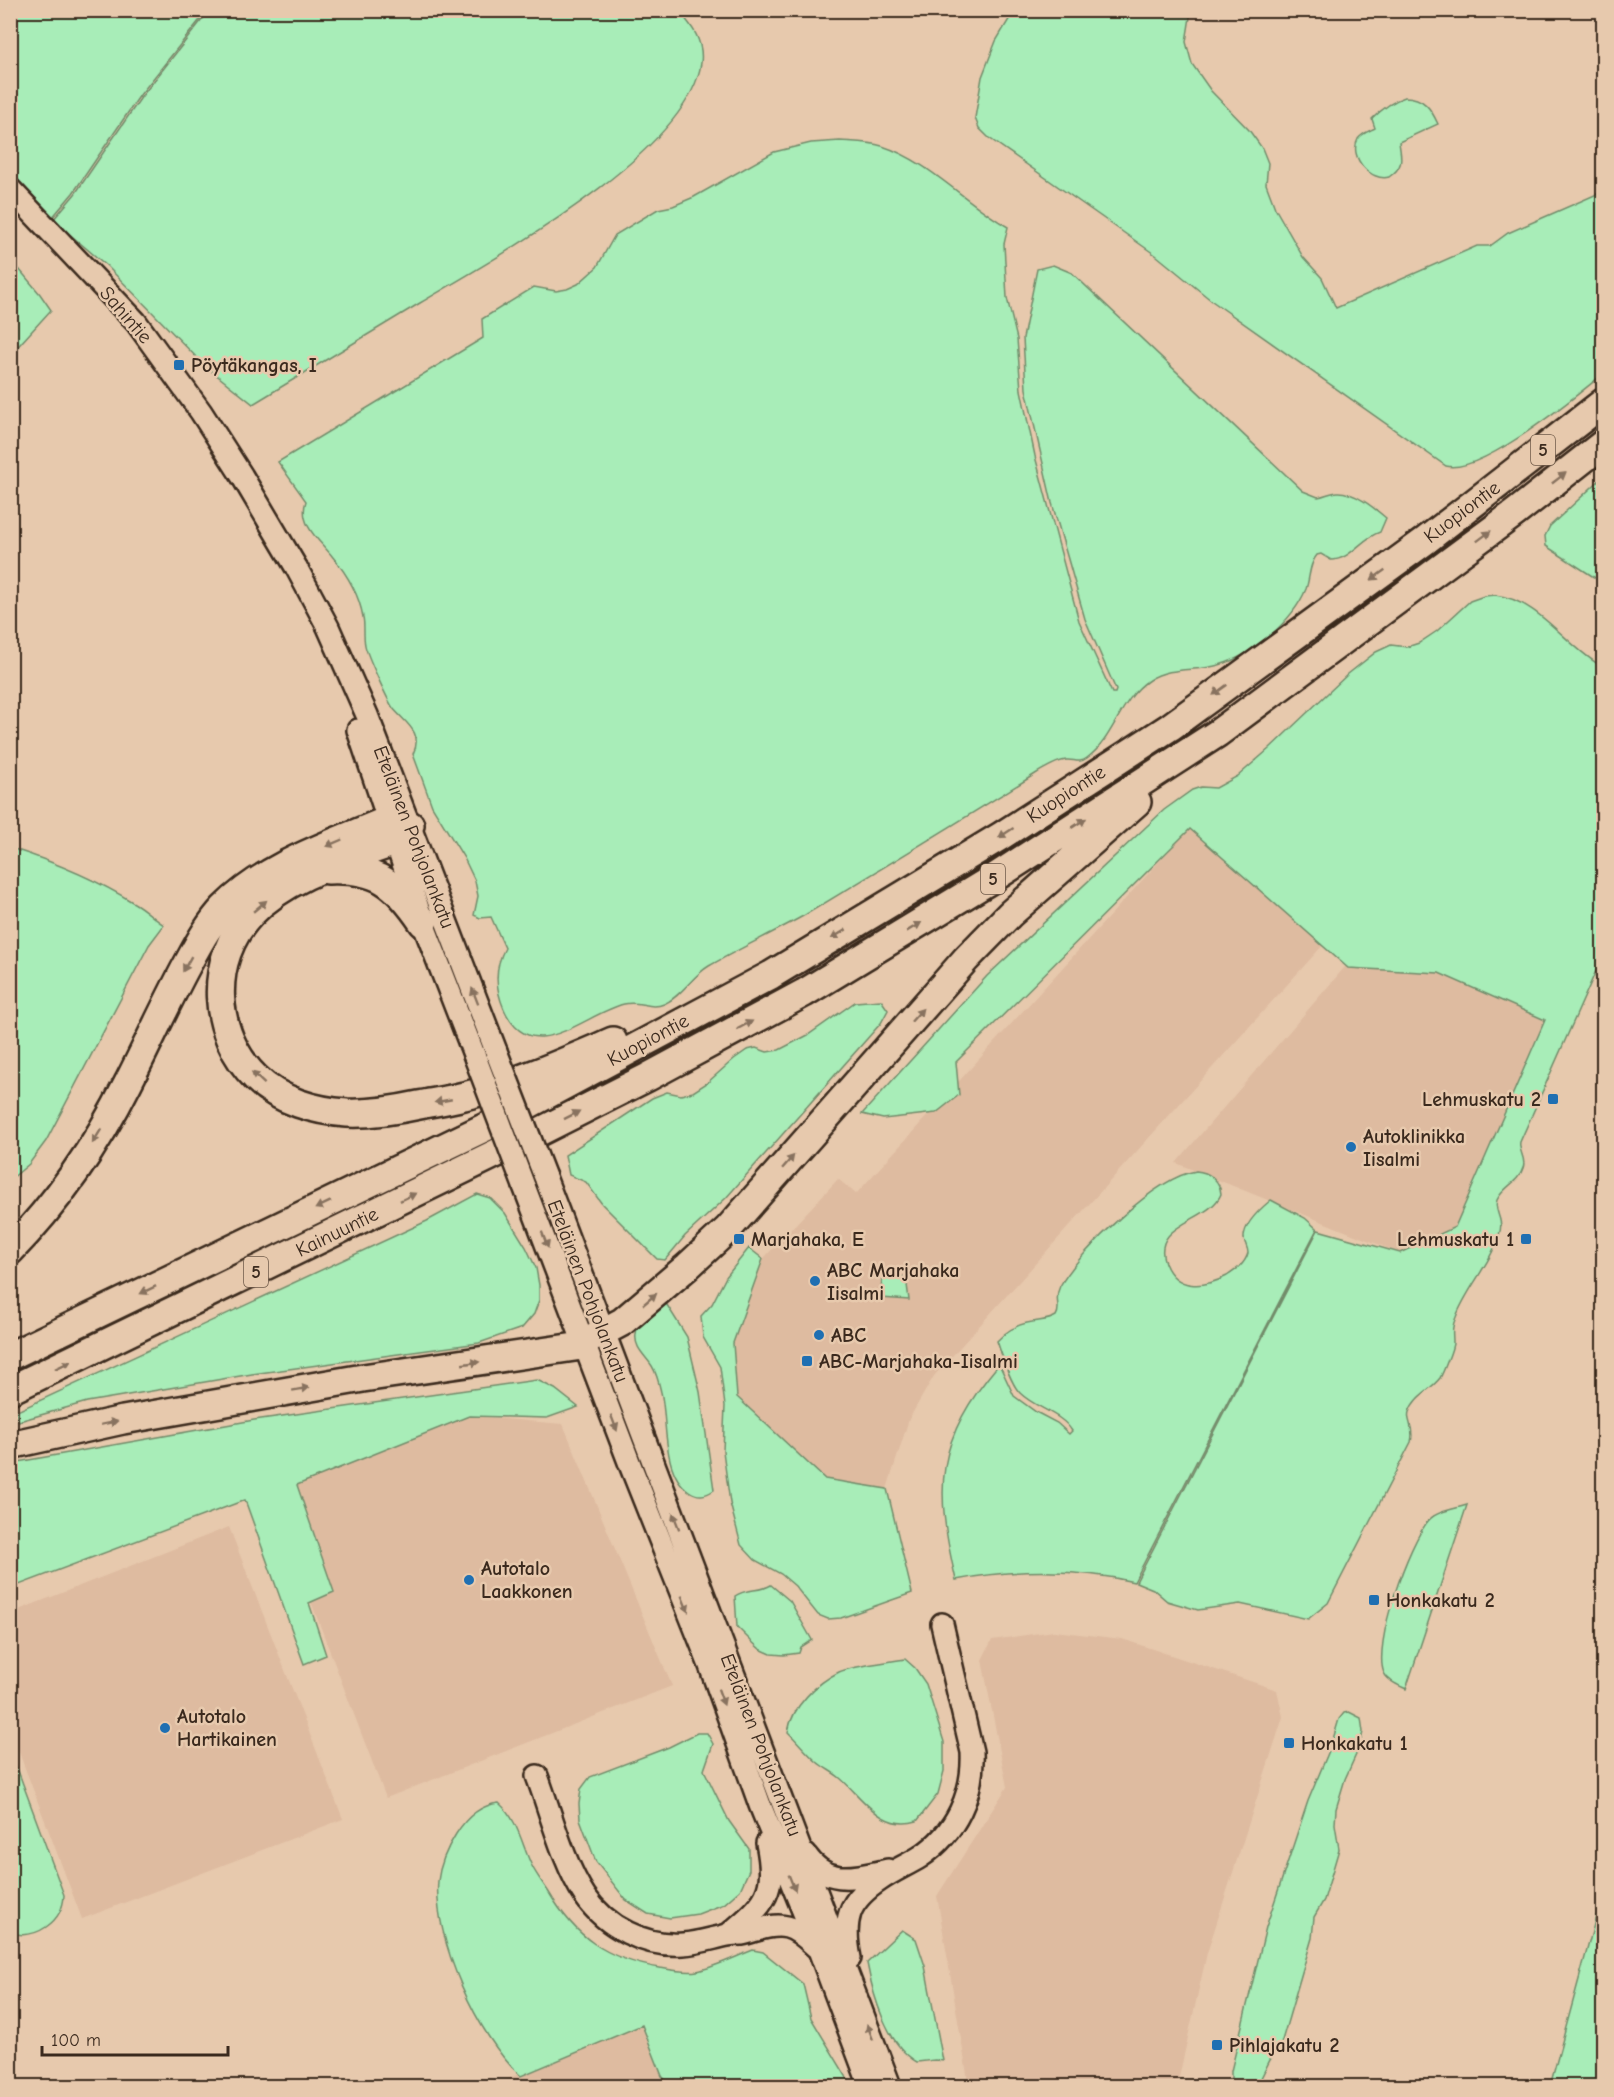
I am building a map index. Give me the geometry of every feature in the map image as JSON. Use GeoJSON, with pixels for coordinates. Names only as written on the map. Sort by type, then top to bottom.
{"type":"FeatureCollection","features":[{"type":"Feature","properties":{"kind":"highway","name":"Kuopiontie"},"geometry":{"type":"LineString","coordinates":[[490,1125],[771,975],[1001,837],[1170,727],[1425,541],[1604,402]]}},
{"type":"Feature","properties":{"kind":"highway","name":"Kuopiontie"},"geometry":{"type":"LineString","coordinates":[[501,1151],[648,1077],[804,993],[995,877],[1218,733],[1454,559],[1604,443]]}},
{"type":"Feature","properties":{"kind":"highway"},"geometry":{"type":"LineString","coordinates":[[10,1444],[134,1418],[373,1377],[574,1347],[594,1338],[630,1316],[728,1229],[932,998],[1010,914],[1218,733]]}},
{"type":"Feature","properties":{"kind":"highway"},"geometry":{"type":"LineString","coordinates":[[397,829],[285,888],[251,914],[238,930],[227,951],[221,971],[219,992],[222,1015],[229,1037],[241,1059],[256,1079],[282,1096],[311,1108],[348,1113],[391,1111],[465,1096],[539,1072],[771,975]]}},
{"type":"Feature","properties":{"kind":"highway"},"geometry":{"type":"LineString","coordinates":[[10,1251],[53,1201],[97,1137],[126,1086],[201,939],[224,909],[261,878],[285,865],[397,829]]}},
{"type":"Feature","properties":{"kind":"highway"},"geometry":{"type":"LineString","coordinates":[[318,870],[346,869],[369,874],[390,883],[408,900],[423,923]]}},
{"type":"Feature","properties":{"kind":"highway","name":"Kainuuntie"},"geometry":{"type":"LineString","coordinates":[[10,1356],[490,1125]]}},
{"type":"Feature","properties":{"kind":"highway","name":"Kainuuntie"},"geometry":{"type":"LineString","coordinates":[[10,1390],[501,1151]]}},
{"type":"Feature","properties":{"kind":"main road","name":"Sahintie"},"geometry":{"type":"LineString","coordinates":[[10,189],[136,322],[227,452]]}},
{"type":"Feature","properties":{"kind":"main road","name":"Eteläinen Pohjolankatu"},"geometry":{"type":"LineString","coordinates":[[227,452],[328,627],[367,715],[423,923],[524,1186],[594,1338],[743,1727],[800,1847],[890,2086]]}},
{"type":"Feature","properties":{"kind":"main road","name":"Eteläinen Pohjolankatu"},"geometry":{"type":"LineString","coordinates":[[397,829],[496,1051],[545,1177],[594,1338]]}},
{"type":"Feature","properties":{"kind":"main road"},"geometry":{"type":"LineString","coordinates":[[860,2007],[846,1935],[850,1912],[864,1892],[898,1868],[918,1858],[944,1837],[960,1813],[971,1782],[973,1767],[970,1737],[942,1624]]}},
{"type":"Feature","properties":{"kind":"main road","name":"Eteläinen Pohjolankatu"},"geometry":{"type":"LineString","coordinates":[[743,1727],[760,1804],[819,1950],[870,2086]]}},
{"type":"Feature","properties":{"kind":"main road"},"geometry":{"type":"LineString","coordinates":[[537,1776],[574,1877],[585,1896],[604,1917],[629,1934],[657,1943],[685,1944],[729,1934],[785,1926],[804,1937],[819,1950]]}},
{"type":"Feature","properties":{"kind":"main road"},"geometry":{"type":"LineString","coordinates":[[729,1934],[756,1911],[768,1891],[772,1866],[760,1804]]}},
{"type":"Feature","properties":{"kind":"main road"},"geometry":{"type":"LineString","coordinates":[[800,1847],[812,1865],[828,1875],[845,1879],[898,1868]]}},
{"type":"Feature","properties":{"kind":"shaded area"},"geometry":{"type":"Polygon","coordinates":[[[1190,828],[1323,945],[934,1376],[909,1419],[887,1489],[825,1479],[737,1397],[733,1343],[763,1259],[838,1179],[856,1194],[1190,828]]]}},
{"type":"Feature","properties":{"kind":"shaded area"},"geometry":{"type":"Polygon","coordinates":[[[1369,939],[1555,1003],[1437,1268],[1176,1163],[1369,939]]]}},
{"type":"Feature","properties":{"kind":"shaded area"},"geometry":{"type":"Polygon","coordinates":[[[469,1416],[563,1424],[672,1686],[386,1798],[269,1492],[469,1416]]]}},
{"type":"Feature","properties":{"kind":"shaded area"},"geometry":{"type":"Polygon","coordinates":[[[229,1527],[343,1819],[82,1919],[11,1731],[11,1613],[229,1527]]]}},
{"type":"Feature","properties":{"kind":"shaded area"},"geometry":{"type":"Polygon","coordinates":[[[1054,1631],[1122,1639],[1277,1690],[1283,1717],[1207,1953],[1177,2086],[969,2086],[937,1896],[1007,1787],[982,1660],[992,1640],[1054,1631]]]}},
{"type":"Feature","properties":{"kind":"shaded area"},"geometry":{"type":"Polygon","coordinates":[[[648,2019],[677,2086],[502,2086],[500,2082],[648,2019]]]}},
{"type":"Feature","properties":{"kind":"green space"},"geometry":{"type":"Polygon","coordinates":[[[11,11],[207,11],[140,95],[73,193],[51,219],[11,176],[11,11]]]}},
{"type":"Feature","properties":{"kind":"green space"},"geometry":{"type":"Polygon","coordinates":[[[209,11],[679,11],[699,41],[701,63],[689,97],[662,132],[626,166],[584,200],[493,259],[253,404],[204,365],[107,266],[53,220],[75,194],[142,96],[209,11]]]}},
{"type":"Feature","properties":{"kind":"green space"},"geometry":{"type":"Polygon","coordinates":[[[1014,11],[1191,11],[1186,42],[1192,64],[1211,91],[1249,130],[1262,148],[1268,163],[1266,184],[1275,208],[1303,257],[1322,278],[1336,308],[1477,246],[1490,246],[1508,233],[1597,194],[1603,194],[1603,374],[1550,416],[1504,447],[1462,466],[1446,466],[1212,301],[1157,256],[989,138],[979,128],[975,118],[982,77],[996,41],[1014,11]]]}},
{"type":"Feature","properties":{"kind":"green space"},"geometry":{"type":"Polygon","coordinates":[[[1405,97],[1417,99],[1426,105],[1438,124],[1399,142],[1401,161],[1398,169],[1389,177],[1375,176],[1363,167],[1359,160],[1356,153],[1358,139],[1375,128],[1372,119],[1391,103],[1405,97]]]}},
{"type":"Feature","properties":{"kind":"green space"},"geometry":{"type":"Polygon","coordinates":[[[840,141],[882,146],[899,153],[931,172],[1008,227],[1004,244],[1007,298],[1017,339],[1021,390],[1035,456],[1079,621],[1112,693],[1116,690],[1085,619],[1052,503],[1026,389],[1023,338],[1037,269],[1053,265],[1072,273],[1303,491],[1318,497],[1335,492],[1351,495],[1364,501],[1386,518],[1380,532],[1350,553],[1331,560],[1321,554],[1317,555],[1312,563],[1306,589],[1292,613],[1270,636],[1245,654],[1219,665],[1166,673],[1149,680],[1139,688],[1123,708],[1104,741],[1084,760],[1062,761],[1037,773],[805,915],[709,966],[664,1004],[654,1006],[624,1004],[559,1033],[543,1037],[529,1035],[515,1027],[504,1009],[499,993],[497,971],[505,948],[491,917],[480,918],[474,915],[478,896],[475,881],[464,858],[432,806],[413,754],[416,746],[415,734],[393,708],[366,650],[363,617],[352,585],[343,570],[311,531],[305,517],[306,501],[278,462],[483,338],[482,319],[534,287],[556,291],[578,284],[597,267],[615,235],[658,209],[673,206],[694,197],[774,152],[811,143],[840,141]]]}},
{"type":"Feature","properties":{"kind":"green space"},"geometry":{"type":"Polygon","coordinates":[[[19,269],[51,310],[11,354],[11,279],[19,269]]]}},
{"type":"Feature","properties":{"kind":"green space"},"geometry":{"type":"Polygon","coordinates":[[[1603,477],[1603,583],[1546,546],[1545,536],[1550,526],[1603,477]]]}},
{"type":"Feature","properties":{"kind":"green space"},"geometry":{"type":"Polygon","coordinates":[[[1495,595],[1526,606],[1603,667],[1603,955],[1520,1142],[1524,1162],[1521,1173],[1497,1200],[1496,1208],[1501,1224],[1499,1235],[1456,1317],[1453,1328],[1453,1346],[1443,1371],[1440,1378],[1411,1406],[1408,1415],[1412,1432],[1411,1442],[1328,1603],[1308,1619],[1240,1604],[1198,1610],[1167,1601],[1153,1589],[1136,1582],[1318,1230],[1400,1253],[1455,1227],[1545,1020],[1439,973],[1348,968],[1190,829],[956,1062],[959,1095],[936,1113],[883,1119],[862,1114],[987,976],[1164,810],[1192,790],[1201,787],[1216,788],[1238,776],[1348,674],[1376,652],[1391,645],[1407,647],[1419,643],[1437,631],[1470,601],[1495,595]]]}},
{"type":"Feature","properties":{"kind":"green space"},"geometry":{"type":"Polygon","coordinates":[[[11,848],[59,865],[105,886],[138,905],[164,925],[149,945],[46,1141],[29,1164],[11,1179],[11,848]]]}},
{"type":"Feature","properties":{"kind":"green space"},"geometry":{"type":"Polygon","coordinates":[[[881,1000],[888,1010],[881,1023],[726,1198],[685,1236],[665,1260],[657,1259],[602,1204],[586,1182],[569,1175],[565,1155],[652,1098],[667,1092],[681,1095],[693,1092],[747,1050],[756,1048],[767,1052],[779,1050],[808,1035],[855,1002],[881,1000]]]}},
{"type":"Feature","properties":{"kind":"green space"},"geometry":{"type":"Polygon","coordinates":[[[1196,1171],[1213,1178],[1221,1194],[1206,1211],[1173,1231],[1166,1239],[1163,1250],[1165,1263],[1176,1279],[1183,1283],[1200,1285],[1209,1283],[1227,1276],[1240,1266],[1248,1253],[1244,1239],[1246,1228],[1257,1212],[1271,1200],[1305,1218],[1317,1229],[1134,1582],[1068,1572],[1022,1572],[956,1580],[944,1517],[945,1465],[951,1441],[962,1417],[999,1364],[1014,1396],[1036,1412],[1057,1423],[1069,1434],[1072,1431],[1055,1415],[1020,1393],[1010,1376],[997,1341],[1017,1326],[1056,1316],[1060,1286],[1101,1236],[1120,1218],[1161,1187],[1179,1176],[1196,1171]]]}},
{"type":"Feature","properties":{"kind":"green space"},"geometry":{"type":"Polygon","coordinates":[[[477,1194],[490,1198],[505,1213],[536,1268],[539,1300],[534,1314],[522,1328],[479,1343],[252,1374],[87,1402],[19,1421],[15,1412],[427,1221],[477,1194]]]}},
{"type":"Feature","properties":{"kind":"green space"},"geometry":{"type":"Polygon","coordinates":[[[749,1248],[763,1259],[733,1343],[737,1397],[825,1479],[887,1489],[912,1593],[841,1618],[828,1619],[818,1615],[795,1586],[781,1574],[755,1560],[741,1545],[730,1503],[723,1451],[725,1406],[720,1367],[703,1337],[701,1316],[712,1304],[726,1277],[749,1248]]]}},
{"type":"Feature","properties":{"kind":"green space"},"geometry":{"type":"Polygon","coordinates":[[[882,1275],[906,1277],[909,1300],[881,1298],[882,1275]]]}},
{"type":"Feature","properties":{"kind":"green space"},"geometry":{"type":"Polygon","coordinates":[[[662,1297],[687,1337],[700,1392],[714,1490],[705,1495],[689,1491],[680,1483],[674,1472],[667,1445],[659,1382],[636,1339],[639,1323],[662,1297]]]}},
{"type":"Feature","properties":{"kind":"green space"},"geometry":{"type":"Polygon","coordinates":[[[537,1380],[555,1389],[578,1407],[547,1418],[469,1416],[297,1485],[334,1592],[309,1603],[326,1655],[304,1664],[245,1500],[11,1588],[10,1464],[12,1463],[254,1420],[537,1380]]]}},
{"type":"Feature","properties":{"kind":"green space"},"geometry":{"type":"Polygon","coordinates":[[[1467,1505],[1406,1689],[1386,1676],[1382,1660],[1383,1641],[1394,1595],[1412,1549],[1429,1520],[1441,1512],[1467,1505]]]}},
{"type":"Feature","properties":{"kind":"green space"},"geometry":{"type":"Polygon","coordinates":[[[771,1585],[790,1601],[812,1640],[801,1647],[799,1653],[771,1654],[760,1649],[737,1627],[735,1596],[771,1585]]]}},
{"type":"Feature","properties":{"kind":"green space"},"geometry":{"type":"Polygon","coordinates":[[[905,1659],[915,1668],[926,1684],[944,1742],[944,1771],[938,1794],[917,1821],[905,1823],[893,1822],[874,1811],[840,1778],[817,1762],[788,1732],[790,1722],[800,1704],[822,1682],[839,1672],[853,1668],[905,1659]]]}},
{"type":"Feature","properties":{"kind":"green space"},"geometry":{"type":"Polygon","coordinates":[[[1349,1712],[1361,1718],[1363,1732],[1336,1809],[1335,1824],[1339,1849],[1324,1900],[1314,1917],[1312,1938],[1281,2044],[1257,2086],[1231,2086],[1231,2071],[1266,1927],[1308,1801],[1331,1746],[1339,1719],[1344,1713],[1349,1712]]]}},
{"type":"Feature","properties":{"kind":"green space"},"geometry":{"type":"Polygon","coordinates":[[[697,1733],[707,1733],[713,1744],[704,1770],[729,1821],[749,1849],[749,1870],[740,1890],[724,1904],[698,1914],[670,1918],[648,1914],[626,1900],[596,1862],[580,1819],[581,1789],[590,1777],[669,1747],[697,1733]]]}},
{"type":"Feature","properties":{"kind":"green space"},"geometry":{"type":"Polygon","coordinates":[[[10,1749],[64,1895],[59,1913],[53,1921],[30,1934],[11,1933],[10,1749]]]}},
{"type":"Feature","properties":{"kind":"green space"},"geometry":{"type":"Polygon","coordinates":[[[499,1803],[511,1817],[531,1864],[559,1907],[570,1922],[594,1944],[624,1959],[641,1964],[693,1972],[753,1950],[763,1952],[803,1984],[811,2018],[852,2086],[670,2086],[662,2076],[642,2025],[521,2076],[489,2038],[461,1986],[443,1930],[438,1904],[439,1875],[444,1856],[453,1839],[474,1813],[486,1806],[499,1803]]]}},
{"type":"Feature","properties":{"kind":"green space"},"geometry":{"type":"Polygon","coordinates":[[[1603,1891],[1603,2086],[1550,2086],[1603,1891]]]}},
{"type":"Feature","properties":{"kind":"green space"},"geometry":{"type":"Polygon","coordinates":[[[902,1930],[916,1939],[925,1966],[943,2061],[917,2062],[906,2054],[890,2032],[873,1990],[867,1963],[902,1930]]]}},
{"type":"Feature","properties":{"kind":"place","name":"Pöytäkangas, I"},"geometry":{"type":"Point","coordinates":[179,365]}},
{"type":"Feature","properties":{"kind":"place","name":"Lehmuskatu 2"},"geometry":{"type":"Point","coordinates":[1553,1099]}},
{"type":"Feature","properties":{"kind":"place","name":"Autoklinikka Iisalmi"},"geometry":{"type":"Point","coordinates":[1351,1147]}},
{"type":"Feature","properties":{"kind":"place","name":"Marjahaka, E"},"geometry":{"type":"Point","coordinates":[739,1239]}},
{"type":"Feature","properties":{"kind":"place","name":"Lehmuskatu 1"},"geometry":{"type":"Point","coordinates":[1526,1239]}},
{"type":"Feature","properties":{"kind":"place","name":"ABC Marjahaka Iisalmi"},"geometry":{"type":"Point","coordinates":[815,1281]}},
{"type":"Feature","properties":{"kind":"place","name":"ABC"},"geometry":{"type":"Point","coordinates":[819,1335]}},
{"type":"Feature","properties":{"kind":"place","name":"ABC-Marjahaka-Iisalmi"},"geometry":{"type":"Point","coordinates":[807,1361]}},
{"type":"Feature","properties":{"kind":"place","name":"Autotalo Laakkonen"},"geometry":{"type":"Point","coordinates":[469,1580]}},
{"type":"Feature","properties":{"kind":"place","name":"Honkakatu 2"},"geometry":{"type":"Point","coordinates":[1374,1600]}},
{"type":"Feature","properties":{"kind":"place","name":"Autotalo Hartikainen"},"geometry":{"type":"Point","coordinates":[165,1728]}},
{"type":"Feature","properties":{"kind":"place","name":"Honkakatu 1"},"geometry":{"type":"Point","coordinates":[1289,1743]}},
{"type":"Feature","properties":{"kind":"place","name":"Pihlajakatu 2"},"geometry":{"type":"Point","coordinates":[1217,2045]}}]}
